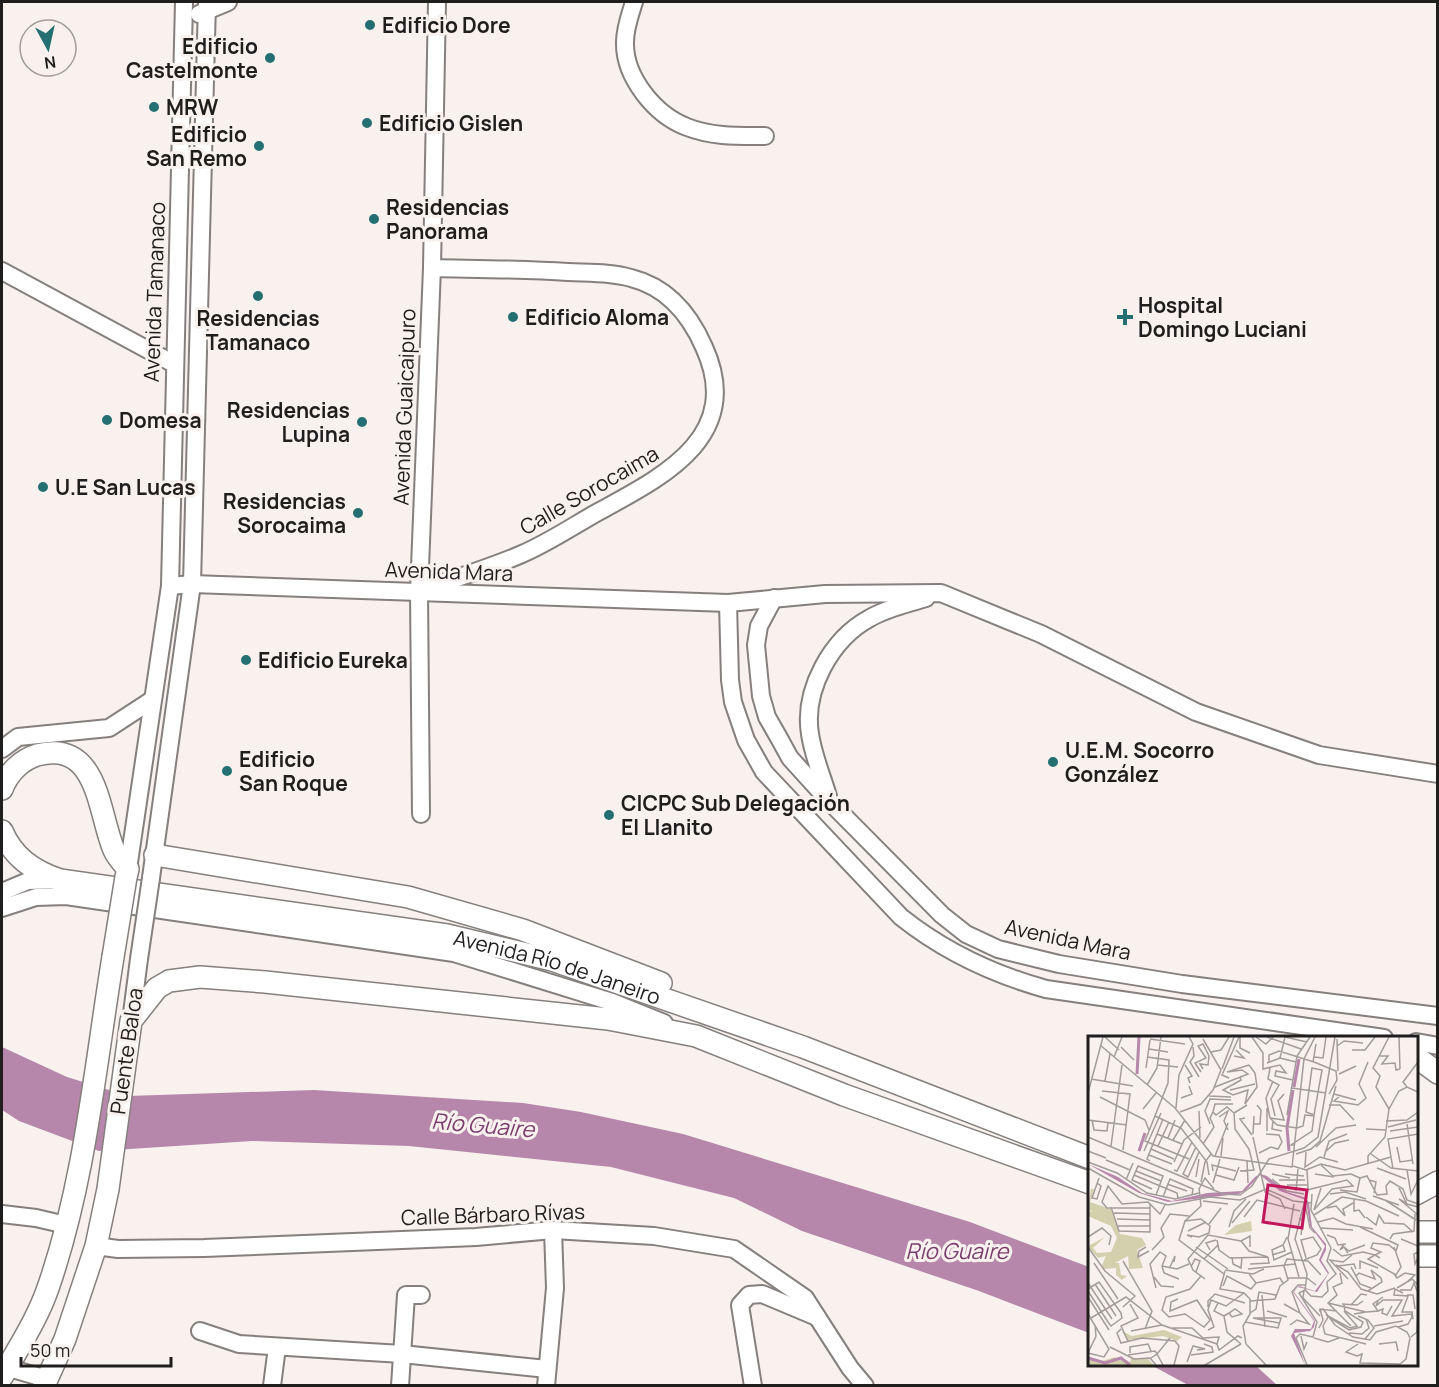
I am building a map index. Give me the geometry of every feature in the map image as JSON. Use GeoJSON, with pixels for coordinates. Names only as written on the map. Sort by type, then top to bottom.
{"type":"FeatureCollection","features":[{"type":"Feature","properties":{"kind":"street"},"geometry":{"type":"LineString","coordinates":[[184,9],[228,2]]}},
{"type":"Feature","properties":{"kind":"street","name":"Avenida Guaicaipuro"},"geometry":{"type":"LineString","coordinates":[[422,814],[419,591],[432,268],[437,2]]}},
{"type":"Feature","properties":{"kind":"street"},"geometry":{"type":"LineString","coordinates":[[634,2],[625,43],[627,60],[637,82],[650,101],[666,116],[686,127],[730,135],[765,136]]}},
{"type":"Feature","properties":{"kind":"street","name":"Avenida Tamanaco"},"geometry":{"type":"LineString","coordinates":[[154,855],[192,584],[206,7]]}},
{"type":"Feature","properties":{"kind":"street","name":"Avenida Tamanaco"},"geometry":{"type":"LineString","coordinates":[[127,873],[170,586],[184,9]]}},
{"type":"Feature","properties":{"kind":"street","name":"Calle Sorocaima"},"geometry":{"type":"LineString","coordinates":[[419,591],[523,554],[664,476],[697,442],[713,409],[715,390],[712,368],[697,331],[666,293],[648,284],[610,274],[432,268]]}},
{"type":"Feature","properties":{"kind":"street"},"geometry":{"type":"LineString","coordinates":[[2,271],[174,364]]}},
{"type":"Feature","properties":{"kind":"street","name":"Avenida Mara"},"geometry":{"type":"LineString","coordinates":[[170,586],[192,584],[728,603],[868,593],[941,593],[1041,634],[1196,712],[1319,755],[1437,774]]}},
{"type":"Feature","properties":{"kind":"street"},"geometry":{"type":"LineString","coordinates":[[830,802],[810,734],[809,712],[814,687],[824,666],[837,647],[869,618],[941,593]]}},
{"type":"Feature","properties":{"kind":"street","name":"Avenida Mara"},"geometry":{"type":"LineString","coordinates":[[774,598],[759,626],[761,696],[767,717],[790,758],[830,802],[942,915],[966,934],[998,949],[1059,964],[1182,984],[1437,1016]]}},
{"type":"Feature","properties":{"kind":"street"},"geometry":{"type":"LineString","coordinates":[[728,603],[727,655],[733,702],[746,740],[764,772],[901,917],[925,936],[978,966],[1009,979],[1046,990],[1370,1036]]}},
{"type":"Feature","properties":{"kind":"street"},"geometry":{"type":"LineString","coordinates":[[2,732],[18,737],[109,728],[152,700]]}},
{"type":"Feature","properties":{"kind":"street"},"geometry":{"type":"LineString","coordinates":[[2,749],[18,737]]}},
{"type":"Feature","properties":{"kind":"street"},"geometry":{"type":"LineString","coordinates":[[2,789],[15,768],[27,759],[58,753],[73,758],[87,771],[97,789],[115,853],[127,873]]}},
{"type":"Feature","properties":{"kind":"street"},"geometry":{"type":"LineString","coordinates":[[2,831],[7,844],[20,858],[42,874],[60,880]]}},
{"type":"Feature","properties":{"kind":"street"},"geometry":{"type":"LineString","coordinates":[[154,855],[408,897],[512,926],[670,987],[698,1010]]}},
{"type":"Feature","properties":{"kind":"street","name":"Puente Baloa"},"geometry":{"type":"LineString","coordinates":[[45,1382],[65,1339],[96,1246],[108,1189],[154,855]]}},
{"type":"Feature","properties":{"kind":"street","name":"Puente Baloa"},"geometry":{"type":"LineString","coordinates":[[3,1370],[30,1328],[48,1289],[77,1182],[127,873]]}},
{"type":"Feature","properties":{"kind":"street","name":"Avenida Río de Janeiro"},"geometry":{"type":"LineString","coordinates":[[3,898],[28,881],[60,880],[447,935],[552,960],[803,1047],[1088,1158]]}},
{"type":"Feature","properties":{"kind":"street","name":"Avenida Río de Janeiro"},"geometry":{"type":"LineString","coordinates":[[3,898],[66,896],[454,953],[612,1002],[844,1095],[1088,1183]]}},
{"type":"Feature","properties":{"kind":"street"},"geometry":{"type":"LineString","coordinates":[[131,1021],[157,988],[170,981],[200,977],[553,1013],[608,1020],[696,1036]]}},
{"type":"Feature","properties":{"kind":"street"},"geometry":{"type":"LineString","coordinates":[[1418,1042],[1437,1046]]}},
{"type":"Feature","properties":{"kind":"street"},"geometry":{"type":"LineString","coordinates":[[1418,1059],[1437,1073]]}},
{"type":"Feature","properties":{"kind":"street"},"geometry":{"type":"LineString","coordinates":[[1418,1193],[1437,1182]]}},
{"type":"Feature","properties":{"kind":"street"},"geometry":{"type":"LineString","coordinates":[[2,1214],[36,1218],[66,1225]]}},
{"type":"Feature","properties":{"kind":"street"},"geometry":{"type":"LineString","coordinates":[[200,1331],[239,1344],[402,1354],[546,1377],[555,1288],[553,1230]]}},
{"type":"Feature","properties":{"kind":"street","name":"Calle Bárbaro Rívas"},"geometry":{"type":"LineString","coordinates":[[96,1246],[126,1249],[204,1248],[476,1237],[553,1230],[654,1236],[734,1249],[805,1298],[865,1386]]}},
{"type":"Feature","properties":{"kind":"street"},"geometry":{"type":"LineString","coordinates":[[1418,1232],[1437,1232]]}},
{"type":"Feature","properties":{"kind":"street"},"geometry":{"type":"LineString","coordinates":[[1418,1256],[1437,1256]]}},
{"type":"Feature","properties":{"kind":"street"},"geometry":{"type":"LineString","coordinates":[[753,1386],[740,1305],[749,1295],[762,1294],[817,1317]]}},
{"type":"Feature","properties":{"kind":"street"},"geometry":{"type":"LineString","coordinates":[[400,1386],[406,1295],[422,1295]]}},
{"type":"Feature","properties":{"kind":"street"},"geometry":{"type":"LineString","coordinates":[[272,1386],[277,1347]]}},
{"type":"Feature","properties":{"kind":"street"},"geometry":{"type":"LineString","coordinates":[[3,1370],[45,1382]]}},
{"type":"Feature","properties":{"kind":"water","name":"Río Guaire"},"geometry":{"type":"Polygon","coordinates":[[[2,1047],[67,1077],[128,1096],[314,1090],[523,1103],[581,1112],[683,1134],[970,1222],[1088,1267],[1088,1333],[979,1291],[802,1231],[734,1198],[611,1167],[409,1146],[252,1141],[99,1151],[19,1121],[2,1110],[2,1047]]]}},
{"type":"Feature","properties":{"kind":"water"},"geometry":{"type":"Polygon","coordinates":[[[1153,1366],[1256,1366],[1277,1385],[1188,1385],[1153,1366]]]}},
{"type":"Feature","properties":{"kind":"place","name":"Edificio Dore"},"geometry":{"type":"Point","coordinates":[370,25]}},
{"type":"Feature","properties":{"kind":"place","name":"Edificio Castelmonte"},"geometry":{"type":"Point","coordinates":[270,58]}},
{"type":"Feature","properties":{"kind":"place","name":"MRW"},"geometry":{"type":"Point","coordinates":[154,107]}},
{"type":"Feature","properties":{"kind":"place","name":"Edificio Gislen"},"geometry":{"type":"Point","coordinates":[367,123]}},
{"type":"Feature","properties":{"kind":"place","name":"Edificio San Remo"},"geometry":{"type":"Point","coordinates":[259,146]}},
{"type":"Feature","properties":{"kind":"place","name":"Residencias Panorama"},"geometry":{"type":"Point","coordinates":[374,219]}},
{"type":"Feature","properties":{"kind":"place","name":"Residencias Tamanaco"},"geometry":{"type":"Point","coordinates":[258,296]}},
{"type":"Feature","properties":{"kind":"place","name":"Edificio Aloma"},"geometry":{"type":"Point","coordinates":[513,317]}},
{"type":"Feature","properties":{"kind":"place","name":"Hospital Domingo Luciani"},"geometry":{"type":"Point","coordinates":[1125,317]}},
{"type":"Feature","properties":{"kind":"place","name":"Domesa"},"geometry":{"type":"Point","coordinates":[107,420]}},
{"type":"Feature","properties":{"kind":"place","name":"Residencias Lupina"},"geometry":{"type":"Point","coordinates":[362,422]}},
{"type":"Feature","properties":{"kind":"place","name":"U.E San Lucas"},"geometry":{"type":"Point","coordinates":[43,487]}},
{"type":"Feature","properties":{"kind":"place","name":"Residencias Sorocaima"},"geometry":{"type":"Point","coordinates":[358,513]}},
{"type":"Feature","properties":{"kind":"place","name":"Edificio Eureka"},"geometry":{"type":"Point","coordinates":[246,660]}},
{"type":"Feature","properties":{"kind":"place","name":"U.E.M. Socorro González"},"geometry":{"type":"Point","coordinates":[1053,762]}},
{"type":"Feature","properties":{"kind":"place","name":"Edificio San Roque"},"geometry":{"type":"Point","coordinates":[227,771]}},
{"type":"Feature","properties":{"kind":"place","name":"CICPC Sub Delegación El Llanito"},"geometry":{"type":"Point","coordinates":[609,815]}}]}
